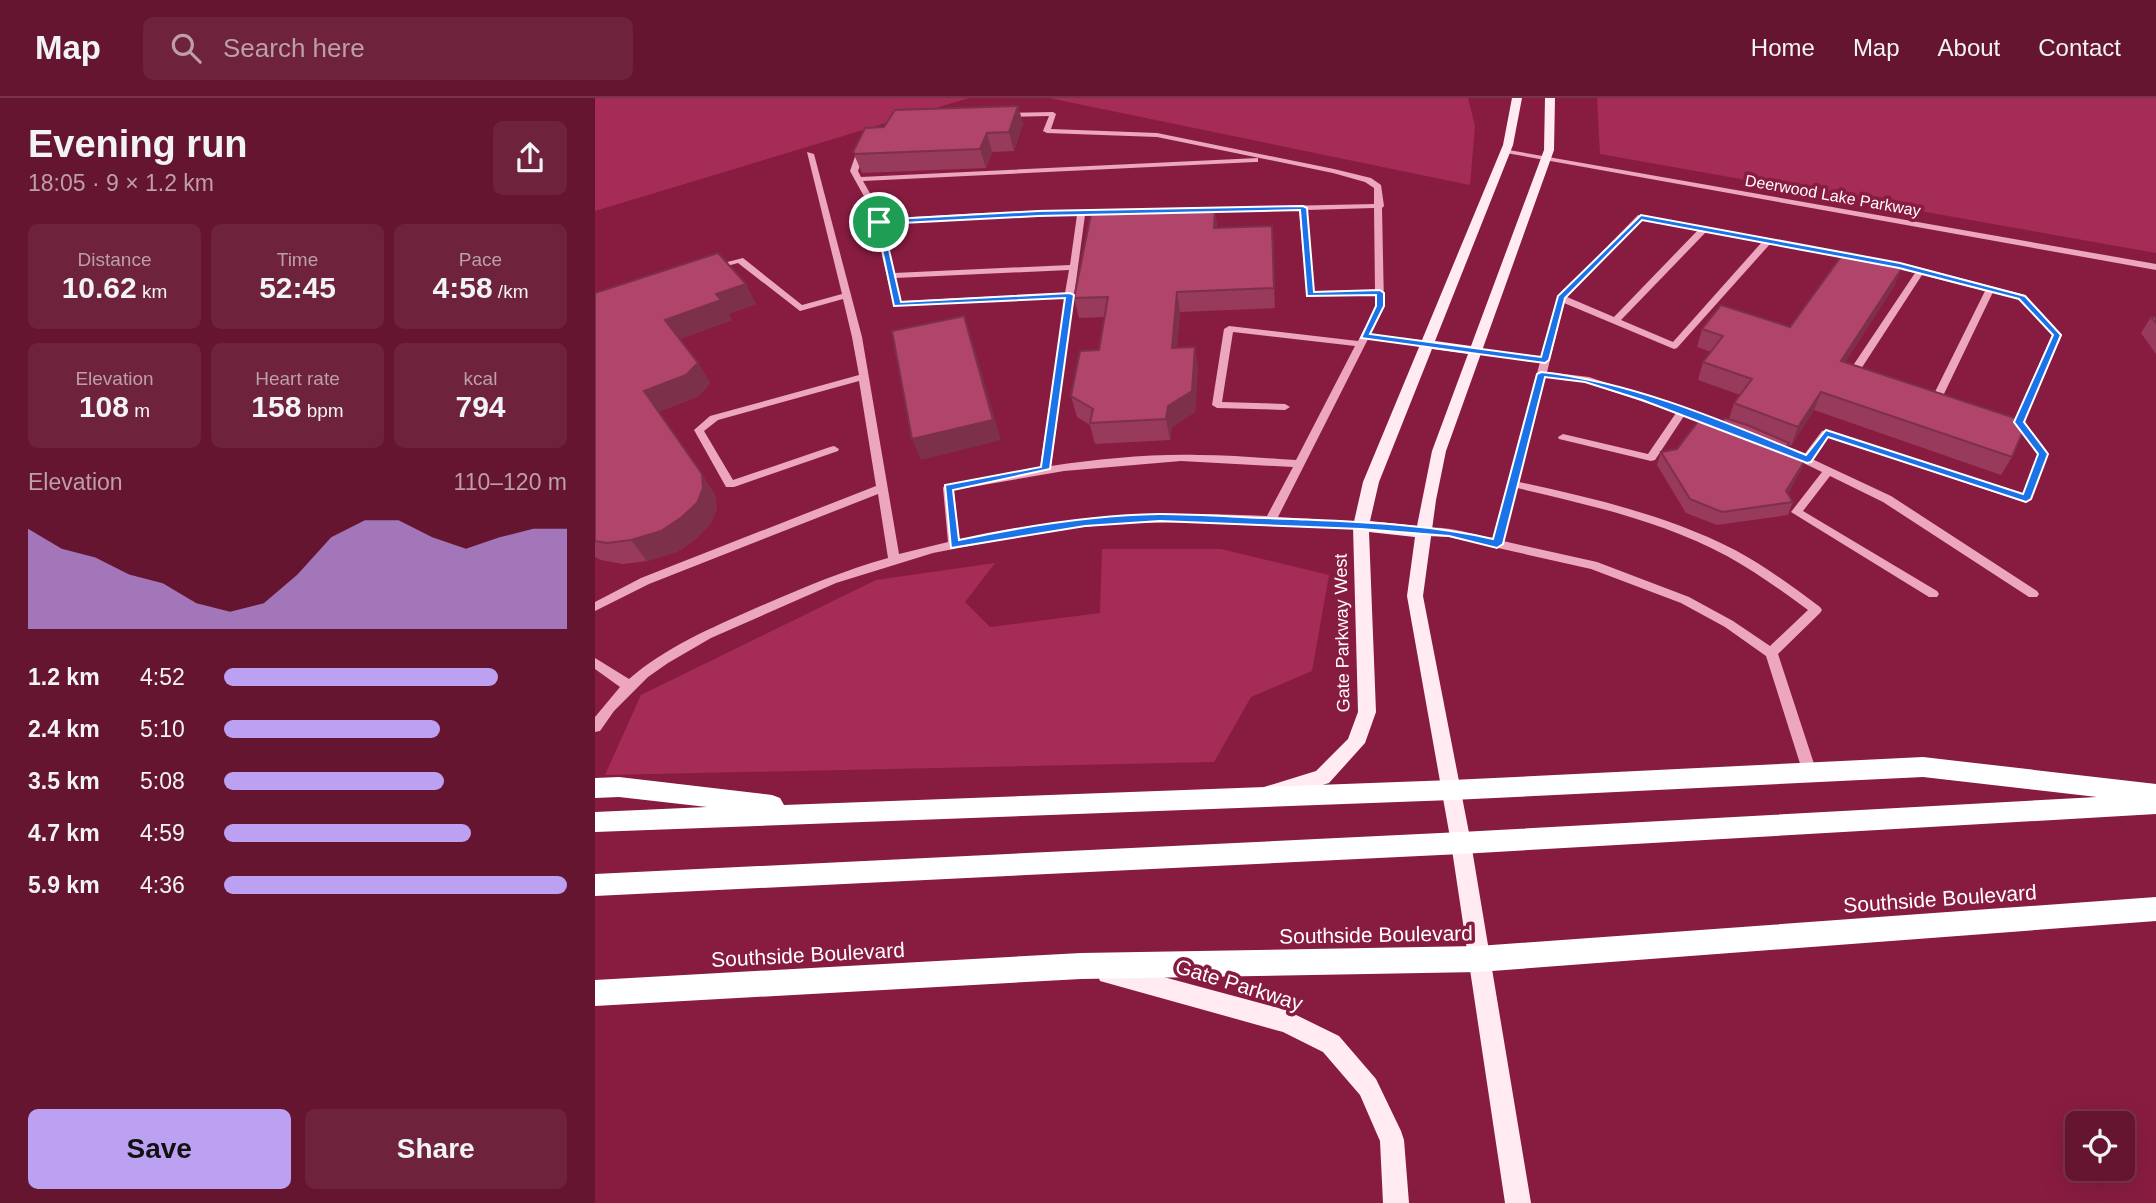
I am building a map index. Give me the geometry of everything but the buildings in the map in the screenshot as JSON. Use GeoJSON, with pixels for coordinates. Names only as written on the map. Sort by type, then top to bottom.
{"type":"FeatureCollection","features":[{"type":"Feature","properties":{"kind":"highway"},"geometry":{"type":"LineString","coordinates":[[595,822],[1452,790],[1923,767],[2156,794]]}},
{"type":"Feature","properties":{"kind":"highway"},"geometry":{"type":"LineString","coordinates":[[595,788],[619,787],[840,813]]}},
{"type":"Feature","properties":{"kind":"highway"},"geometry":{"type":"LineString","coordinates":[[595,885],[1461,843],[2156,804]]}},
{"type":"Feature","properties":{"kind":"highway","name":"Southside Boulevard"},"geometry":{"type":"LineString","coordinates":[[595,993],[1081,966],[1478,959],[2156,909]]}},
{"type":"Feature","properties":{"kind":"main road","name":"Gate Parkway West"},"geometry":{"type":"LineString","coordinates":[[1258,797],[1322,776],[1356,743],[1367,712],[1361,526],[1371,482],[1506,151],[1517,98]]}},
{"type":"Feature","properties":{"kind":"main road"},"geometry":{"type":"LineString","coordinates":[[1518,1203],[1461,843],[1415,596],[1439,451],[1547,158],[1552,123],[1550,98]]}},
{"type":"Feature","properties":{"kind":"main road"},"geometry":{"type":"LineString","coordinates":[[1427,344],[1476,351]]}},
{"type":"Feature","properties":{"kind":"main road"},"geometry":{"type":"LineString","coordinates":[[1361,526],[1424,532]]}},
{"type":"Feature","properties":{"kind":"main road","name":"Gate Parkway"},"geometry":{"type":"LineString","coordinates":[[1081,966],[1286,1021],[1331,1044],[1368,1087],[1392,1140],[1396,1203]]}},
{"type":"Feature","properties":{"kind":"street"},"geometry":{"type":"LineString","coordinates":[[998,115],[1053,114],[1047,131],[1157,135],[1369,180],[1378,187],[1380,306],[1270,521]]}},
{"type":"Feature","properties":{"kind":"street"},"geometry":{"type":"LineString","coordinates":[[865,139],[854,171],[876,209],[897,304],[1070,295]]}},
{"type":"Feature","properties":{"kind":"street","name":"Deerwood Lake Parkway"},"geometry":{"type":"LineString","coordinates":[[1506,151],[2156,267]]}},
{"type":"Feature","properties":{"kind":"street"},"geometry":{"type":"LineString","coordinates":[[810,154],[846,296],[863,377],[894,561]]}},
{"type":"Feature","properties":{"kind":"street"},"geometry":{"type":"LineString","coordinates":[[857,179],[1276,160]]}},
{"type":"Feature","properties":{"kind":"street"},"geometry":{"type":"LineString","coordinates":[[879,222],[981,215],[1380,206]]}},
{"type":"Feature","properties":{"kind":"street"},"geometry":{"type":"LineString","coordinates":[[1303,208],[1310,294],[1380,293]]}},
{"type":"Feature","properties":{"kind":"street"},"geometry":{"type":"LineString","coordinates":[[1045,469],[1081,213]]}},
{"type":"Feature","properties":{"kind":"street"},"geometry":{"type":"LineString","coordinates":[[1497,544],[1561,298],[1641,217],[1921,271],[2022,297],[2057,335],[2019,422]]}},
{"type":"Feature","properties":{"kind":"street"},"geometry":{"type":"LineString","coordinates":[[1615,321],[1704,229]]}},
{"type":"Feature","properties":{"kind":"street"},"geometry":{"type":"LineString","coordinates":[[1561,298],[1674,346],[1768,241]]}},
{"type":"Feature","properties":{"kind":"street"},"geometry":{"type":"LineString","coordinates":[[891,276],[1073,267]]}},
{"type":"Feature","properties":{"kind":"street"},"geometry":{"type":"LineString","coordinates":[[1865,377],[1853,373],[1921,271]]}},
{"type":"Feature","properties":{"kind":"street"},"geometry":{"type":"LineString","coordinates":[[1285,407],[1217,405],[1229,329],[1427,344]]}},
{"type":"Feature","properties":{"kind":"street"},"geometry":{"type":"LineString","coordinates":[[1476,351],[1545,360]]}},
{"type":"Feature","properties":{"kind":"street"},"geometry":{"type":"LineString","coordinates":[[834,449],[730,485],[699,430],[714,418],[863,377]]}},
{"type":"Feature","properties":{"kind":"street"},"geometry":{"type":"LineString","coordinates":[[1925,394],[1948,401]]}},
{"type":"Feature","properties":{"kind":"street"},"geometry":{"type":"LineString","coordinates":[[1563,437],[1651,458],[1682,411]]}},
{"type":"Feature","properties":{"kind":"street"},"geometry":{"type":"LineString","coordinates":[[1807,460],[1826,433],[2026,499],[2043,454],[2019,422],[1995,415]]}},
{"type":"Feature","properties":{"kind":"street"},"geometry":{"type":"LineString","coordinates":[[1829,470],[1796,512],[1933,594]]}},
{"type":"Feature","properties":{"kind":"street"},"geometry":{"type":"LineString","coordinates":[[1513,485],[1643,516],[1697,538],[1758,569],[1816,610],[1771,653]]}},
{"type":"Feature","properties":{"kind":"street"},"geometry":{"type":"LineString","coordinates":[[595,727],[609,704],[660,661],[722,628],[857,570],[1023,530],[1085,522],[1160,518],[1361,526]]}},
{"type":"Feature","properties":{"kind":"street"},"geometry":{"type":"LineString","coordinates":[[1424,532],[1449,533],[1593,565],[1685,600],[1729,624],[1771,653],[1810,773]]}},
{"type":"Feature","properties":{"kind":"street"},"geometry":{"type":"LineString","coordinates":[[595,663],[630,687]]}},
{"type":"Feature","properties":{"kind":"lane"},"geometry":{"type":"LineString","coordinates":[[696,272],[740,260],[800,308],[846,296]]}},
{"type":"Feature","properties":{"kind":"lane"},"geometry":{"type":"LineString","coordinates":[[1937,398],[1990,289]]}},
{"type":"Feature","properties":{"kind":"lane"},"geometry":{"type":"LineString","coordinates":[[1541,374],[1586,379],[1747,434]]}},
{"type":"Feature","properties":{"kind":"lane"},"geometry":{"type":"LineString","coordinates":[[1758,439],[1887,499],[2033,594]]}},
{"type":"Feature","properties":{"kind":"lane"},"geometry":{"type":"LineString","coordinates":[[954,545],[948,488],[1045,469],[1184,458],[1299,464]]}},
{"type":"Feature","properties":{"kind":"lane"},"geometry":{"type":"LineString","coordinates":[[595,607],[645,581],[882,488]]}},
{"type":"Feature","properties":{"kind":"shaded area"},"geometry":{"type":"Polygon","coordinates":[[[595,98],[969,98],[595,211],[595,98]]]}},
{"type":"Feature","properties":{"kind":"shaded area"},"geometry":{"type":"Polygon","coordinates":[[[1049,98],[1468,98],[1475,126],[1470,185],[1049,98]]]}},
{"type":"Feature","properties":{"kind":"shaded area"},"geometry":{"type":"Polygon","coordinates":[[[1597,98],[2156,98],[2156,253],[1600,154],[1597,98]]]}},
{"type":"Feature","properties":{"kind":"shaded area"},"geometry":{"type":"Polygon","coordinates":[[[1102,549],[1221,549],[1329,575],[1312,671],[1251,697],[1214,762],[605,775],[641,695],[876,580],[995,563],[965,602],[990,627],[1100,613],[1102,549]]]}},
{"type":"Feature","properties":{"kind":"route"},"geometry":{"type":"LineString","coordinates":[[1303,208],[1310,294],[1380,293],[1380,306],[1364,336],[1545,360],[1561,298],[1641,217],[1900,266],[2022,297],[2057,335],[2019,422],[2043,454],[2026,499],[1826,433],[1807,460],[1747,434],[1645,398],[1586,379],[1541,374],[1497,544],[1449,533],[1361,526],[1242,519],[1160,518],[1085,522],[1023,530],[954,545],[948,488],[1045,469],[1070,295],[897,304],[879,222],[1038,213],[1303,208]]}}]}
